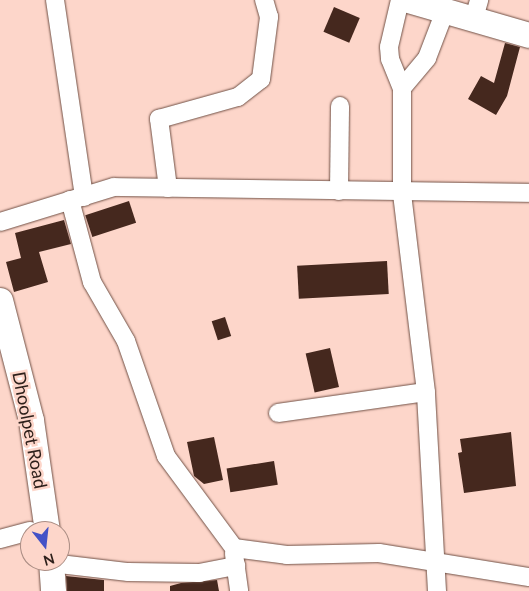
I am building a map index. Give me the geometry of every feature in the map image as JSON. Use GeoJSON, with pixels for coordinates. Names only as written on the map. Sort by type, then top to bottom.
{"type":"FeatureCollection","features":[{"type":"Feature","properties":{"kind":"main road"},"geometry":{"type":"LineString","coordinates":[[408,0],[445,11],[477,9],[529,35]]}},
{"type":"Feature","properties":{"kind":"main road","name":"Dhoolpet Road"},"geometry":{"type":"LineString","coordinates":[[0,300],[31,420],[38,521]]}},
{"type":"Feature","properties":{"kind":"main road"},"geometry":{"type":"LineString","coordinates":[[52,571],[53,591]]}},
{"type":"Feature","properties":{"kind":"street"},"geometry":{"type":"LineString","coordinates":[[56,0],[77,199],[92,282],[126,341],[166,456],[234,548],[240,591]]}},
{"type":"Feature","properties":{"kind":"street"},"geometry":{"type":"LineString","coordinates":[[168,188],[158,119],[238,96],[261,79],[269,17],[264,0]]}},
{"type":"Feature","properties":{"kind":"street"},"geometry":{"type":"LineString","coordinates":[[400,0],[389,47],[390,59],[402,88],[402,193],[426,392],[437,591]]}},
{"type":"Feature","properties":{"kind":"street"},"geometry":{"type":"LineString","coordinates":[[402,88],[428,58],[445,11]]}},
{"type":"Feature","properties":{"kind":"street"},"geometry":{"type":"LineString","coordinates":[[339,191],[340,106]]}},
{"type":"Feature","properties":{"kind":"street"},"geometry":{"type":"LineString","coordinates":[[0,222],[114,187],[402,193],[529,193]]}},
{"type":"Feature","properties":{"kind":"street"},"geometry":{"type":"LineString","coordinates":[[278,413],[426,392]]}},
{"type":"Feature","properties":{"kind":"street"},"geometry":{"type":"LineString","coordinates":[[0,539],[20,534]]}},
{"type":"Feature","properties":{"kind":"street"},"geometry":{"type":"LineString","coordinates":[[234,548],[287,555],[379,553],[529,577]]}},
{"type":"Feature","properties":{"kind":"street"},"geometry":{"type":"LineString","coordinates":[[70,564],[128,572],[181,573],[236,566]]}},
{"type":"Feature","properties":{"kind":"building"},"geometry":{"type":"Polygon","coordinates":[[[334,7],[360,18],[349,43],[323,32],[334,7]]]}},
{"type":"Feature","properties":{"kind":"building"},"geometry":{"type":"Polygon","coordinates":[[[505,43],[520,47],[507,96],[496,115],[468,99],[481,76],[494,83],[505,43]]]}},
{"type":"Feature","properties":{"kind":"building"},"geometry":{"type":"Polygon","coordinates":[[[129,201],[136,223],[92,237],[85,215],[129,201]]]}},
{"type":"Feature","properties":{"kind":"building"},"geometry":{"type":"Polygon","coordinates":[[[64,220],[71,244],[39,252],[48,282],[14,292],[6,262],[21,258],[15,233],[64,220]]]}},
{"type":"Feature","properties":{"kind":"building"},"geometry":{"type":"Polygon","coordinates":[[[387,261],[389,294],[299,299],[297,266],[387,261]]]}},
{"type":"Feature","properties":{"kind":"building"},"geometry":{"type":"Polygon","coordinates":[[[225,317],[231,336],[218,340],[212,321],[225,317]]]}},
{"type":"Feature","properties":{"kind":"building"},"geometry":{"type":"Polygon","coordinates":[[[330,348],[339,387],[315,393],[306,354],[330,348]]]}},
{"type":"Feature","properties":{"kind":"building"},"geometry":{"type":"Polygon","coordinates":[[[511,432],[516,486],[464,493],[458,453],[462,452],[460,439],[511,432]]]}},
{"type":"Feature","properties":{"kind":"building"},"geometry":{"type":"Polygon","coordinates":[[[214,437],[223,480],[204,484],[194,476],[187,442],[214,437]]]}},
{"type":"Feature","properties":{"kind":"building"},"geometry":{"type":"Polygon","coordinates":[[[274,461],[278,485],[230,492],[227,469],[274,461]]]}},
{"type":"Feature","properties":{"kind":"building"},"geometry":{"type":"Polygon","coordinates":[[[66,576],[104,580],[104,591],[67,591],[66,576]]]}},
{"type":"Feature","properties":{"kind":"building"},"geometry":{"type":"Polygon","coordinates":[[[217,580],[219,591],[170,591],[170,586],[181,583],[217,580]]]}}]}
